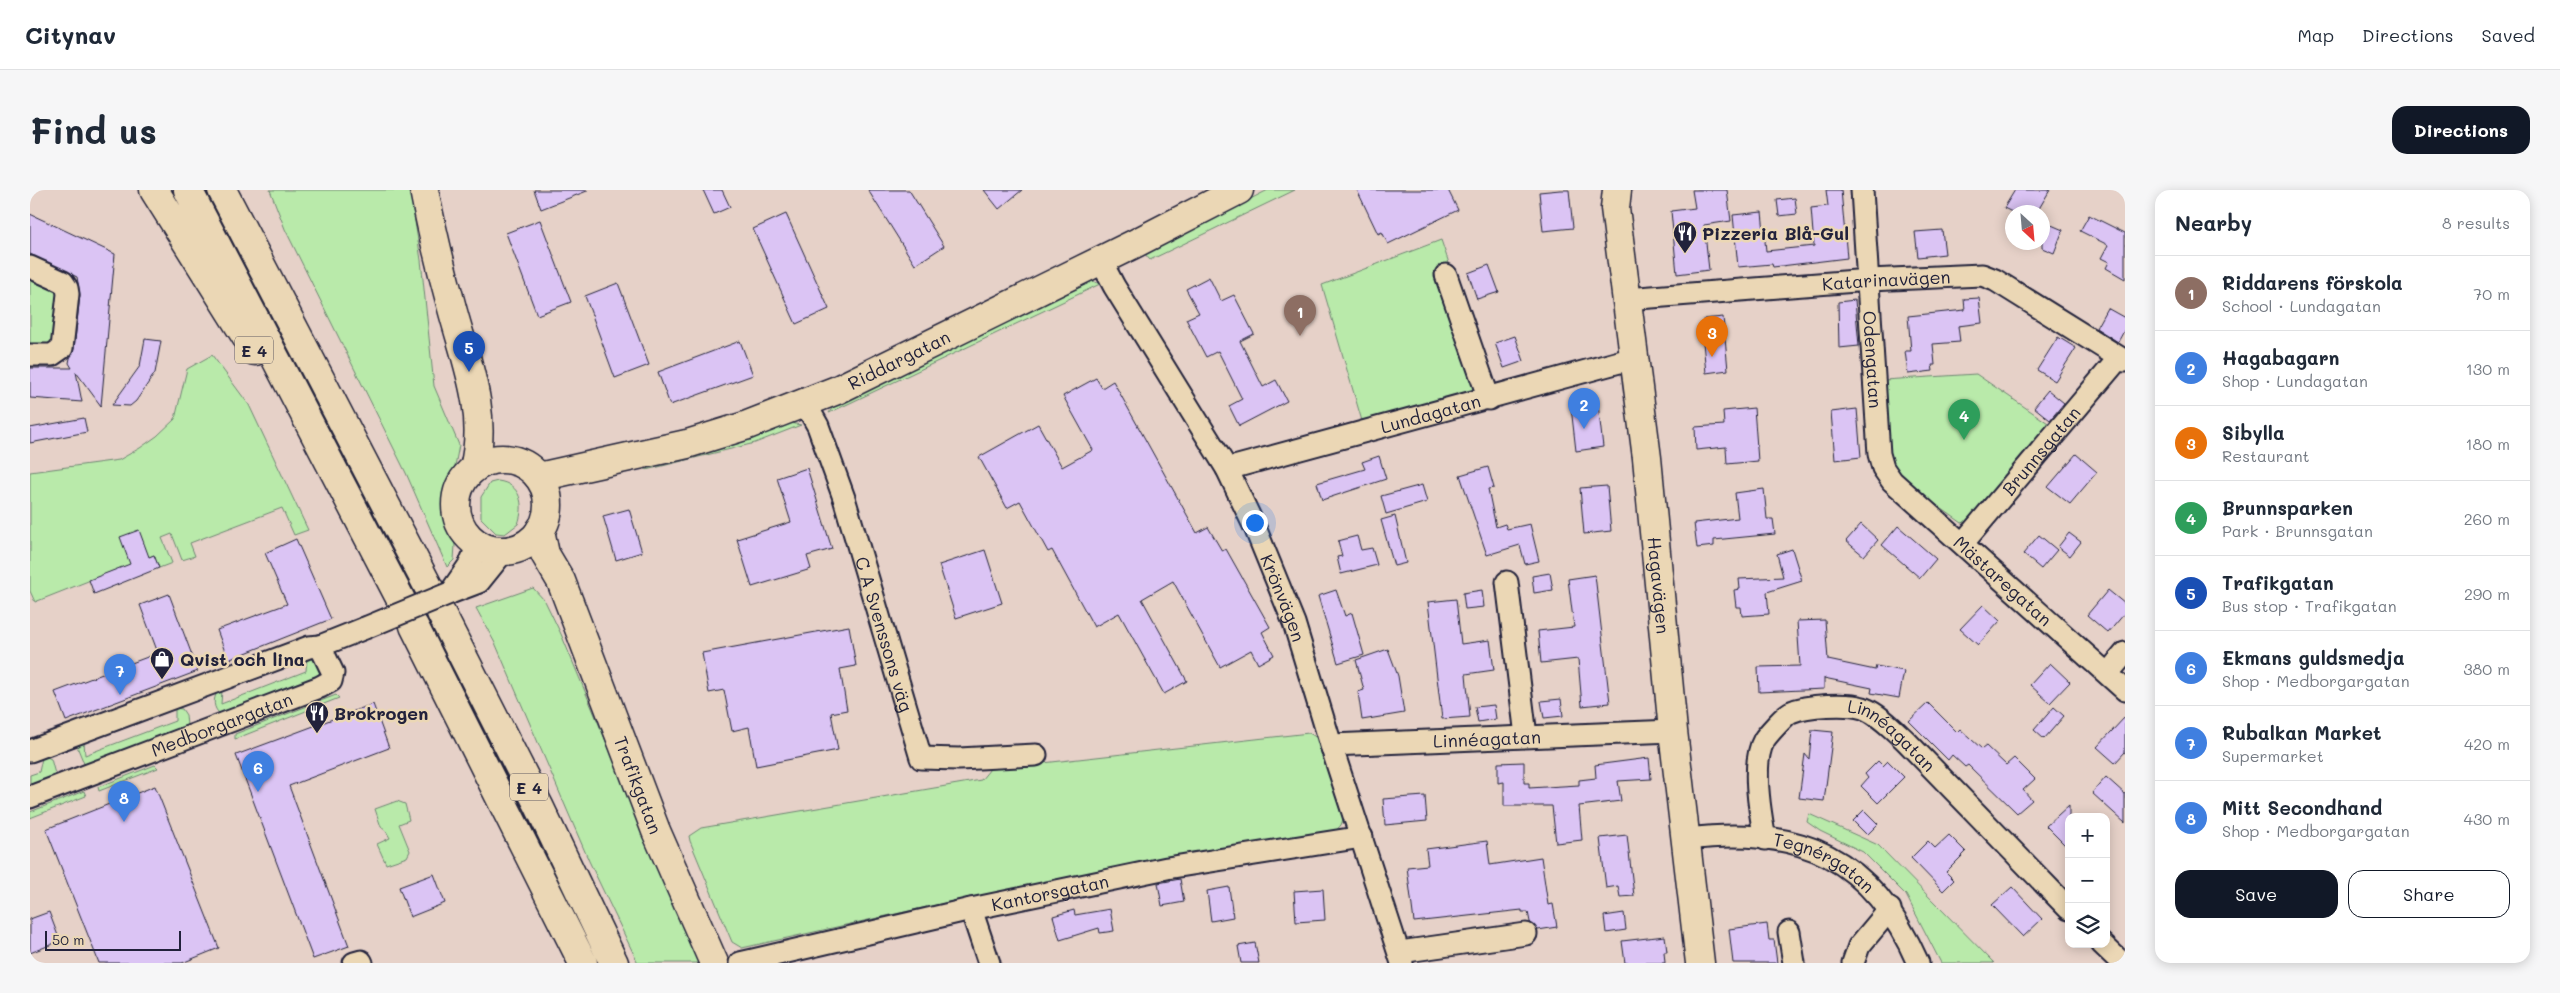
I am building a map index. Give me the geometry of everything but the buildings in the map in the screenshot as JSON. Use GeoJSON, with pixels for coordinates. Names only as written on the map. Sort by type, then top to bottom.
{"type":"FeatureCollection","features":[{"type":"Feature","properties":{"kind":"main road","name":"E 4"},"geometry":{"type":"LineString","coordinates":[[154,190],[356,508]]}},
{"type":"Feature","properties":{"kind":"main road","name":"E 4"},"geometry":{"type":"LineString","coordinates":[[188,190],[356,508],[401,600]]}},
{"type":"Feature","properties":{"kind":"main road","name":"E 4"},"geometry":{"type":"LineString","coordinates":[[222,190],[440,598],[614,963]]}},
{"type":"Feature","properties":{"kind":"main road","name":"E 4"},"geometry":{"type":"LineString","coordinates":[[242,190],[294,326]]}},
{"type":"Feature","properties":{"kind":"main road"},"geometry":{"type":"LineString","coordinates":[[424,190],[452,309],[478,403],[508,459]]}},
{"type":"Feature","properties":{"kind":"main road","name":"Riddargatan"},"geometry":{"type":"LineString","coordinates":[[539,477],[687,444],[744,426],[837,390],[1101,261],[1239,190]]}},
{"type":"Feature","properties":{"kind":"main road","name":"Hagavägen"},"geometry":{"type":"LineString","coordinates":[[1613,196],[1647,458],[1674,731],[1688,839],[1700,963]]}},
{"type":"Feature","properties":{"kind":"main road"},"geometry":{"type":"LineString","coordinates":[[474,468],[478,454],[478,403]]}},
{"type":"Feature","properties":{"kind":"main road"},"geometry":{"type":"LineString","coordinates":[[508,459],[526,465],[539,477],[546,490],[548,504],[546,518],[540,530],[531,541],[477,562],[458,515],[456,502],[459,489],[465,478],[474,468],[486,462],[508,459]]}},
{"type":"Feature","properties":{"kind":"main road","name":"Trafikgatan"},"geometry":{"type":"LineString","coordinates":[[540,530],[545,554],[561,581],[656,831],[714,963]]}},
{"type":"Feature","properties":{"kind":"main road","name":"Trafikgatan"},"geometry":{"type":"LineString","coordinates":[[506,551],[538,572],[569,605]]}},
{"type":"Feature","properties":{"kind":"main road","name":"E 4"},"geometry":{"type":"LineString","coordinates":[[414,626],[583,963]]}},
{"type":"Feature","properties":{"kind":"street","name":"Odengatan"},"geometry":{"type":"LineString","coordinates":[[1862,190],[1879,454],[1883,468]]}},
{"type":"Feature","properties":{"kind":"street","name":"Krönvägen"},"geometry":{"type":"LineString","coordinates":[[1101,261],[1114,286],[1227,469],[1256,530],[1294,623],[1331,745],[1401,957]]}},
{"type":"Feature","properties":{"kind":"street"},"geometry":{"type":"LineString","coordinates":[[30,268],[63,282],[68,294],[62,348],[52,355],[30,355]]}},
{"type":"Feature","properties":{"kind":"street","name":"Katarinavägen"},"geometry":{"type":"LineString","coordinates":[[1626,299],[1869,280],[1967,274],[1982,275],[1995,280],[2122,359]]}},
{"type":"Feature","properties":{"kind":"street"},"geometry":{"type":"LineString","coordinates":[[1446,275],[1489,399]]}},
{"type":"Feature","properties":{"kind":"street","name":"Lundagatan"},"geometry":{"type":"LineString","coordinates":[[1227,469],[1634,358]]}},
{"type":"Feature","properties":{"kind":"street","name":"Brunnsgatan"},"geometry":{"type":"LineString","coordinates":[[1963,543],[2122,359]]}},
{"type":"Feature","properties":{"kind":"street","name":"C A Svenssons väg"},"geometry":{"type":"LineString","coordinates":[[805,403],[818,426],[844,498],[921,758],[959,759],[1036,755]]}},
{"type":"Feature","properties":{"kind":"street","name":"Mästaregatan"},"geometry":{"type":"LineString","coordinates":[[1883,468],[1892,481],[2125,690]]}},
{"type":"Feature","properties":{"kind":"street"},"geometry":{"type":"LineString","coordinates":[[30,751],[309,647],[320,646],[440,598],[477,562]]}},
{"type":"Feature","properties":{"kind":"street"},"geometry":{"type":"LineString","coordinates":[[1507,582],[1526,736]]}},
{"type":"Feature","properties":{"kind":"street","name":"Medborgargatan"},"geometry":{"type":"LineString","coordinates":[[30,798],[320,687],[331,681],[333,673],[320,646]]}},
{"type":"Feature","properties":{"kind":"street"},"geometry":{"type":"LineString","coordinates":[[2108,673],[2125,652]]}},
{"type":"Feature","properties":{"kind":"street","name":"Linnéagatan"},"geometry":{"type":"LineString","coordinates":[[1765,838],[1759,807],[1757,774],[1764,740],[1789,712],[1827,705],[1863,708],[1889,726],[1906,741],[2065,905]]}},
{"type":"Feature","properties":{"kind":"street","name":"Linnéagatan"},"geometry":{"type":"LineString","coordinates":[[1331,745],[1674,731]]}},
{"type":"Feature","properties":{"kind":"street","name":"Tegnérgatan"},"geometry":{"type":"LineString","coordinates":[[1688,839],[1714,836],[1765,838],[1803,845],[1840,862],[1870,886],[1890,909],[1918,963]]}},
{"type":"Feature","properties":{"kind":"street","name":"Kantorsgatan"},"geometry":{"type":"LineString","coordinates":[[740,963],[971,909],[1167,868],[1362,837]]}},
{"type":"Feature","properties":{"kind":"street"},"geometry":{"type":"LineString","coordinates":[[971,909],[989,963]]}},
{"type":"Feature","properties":{"kind":"street"},"geometry":{"type":"LineString","coordinates":[[1849,960],[1890,909]]}},
{"type":"Feature","properties":{"kind":"street"},"geometry":{"type":"LineString","coordinates":[[1789,932],[1794,963]]}},
{"type":"Feature","properties":{"kind":"street"},"geometry":{"type":"LineString","coordinates":[[1401,957],[1526,934]]}},
{"type":"Feature","properties":{"kind":"street"},"geometry":{"type":"LineString","coordinates":[[2106,948],[2122,963]]}},
{"type":"Feature","properties":{"kind":"street"},"geometry":{"type":"LineString","coordinates":[[354,963],[361,961],[362,963]]}},
{"type":"Feature","properties":{"kind":"green space"},"geometry":{"type":"Polygon","coordinates":[[[270,190],[410,190],[421,260],[434,386],[459,445],[455,466],[445,487],[443,508],[455,545],[454,560],[447,567],[406,473],[285,229],[270,190]]]}},
{"type":"Feature","properties":{"kind":"green space"},"geometry":{"type":"Polygon","coordinates":[[[1268,190],[1295,190],[1150,260],[1144,253],[1268,190]]]}},
{"type":"Feature","properties":{"kind":"green space"},"geometry":{"type":"Polygon","coordinates":[[[1441,240],[1451,269],[1477,383],[1475,391],[1362,421],[1322,285],[1441,240]]]}},
{"type":"Feature","properties":{"kind":"green space"},"geometry":{"type":"Polygon","coordinates":[[[30,277],[56,289],[60,295],[58,339],[49,346],[30,348],[30,277]]]}},
{"type":"Feature","properties":{"kind":"green space"},"geometry":{"type":"Polygon","coordinates":[[[1090,280],[1100,284],[829,413],[836,402],[1090,280]]]}},
{"type":"Feature","properties":{"kind":"green space"},"geometry":{"type":"Polygon","coordinates":[[[212,355],[249,405],[308,530],[294,535],[282,508],[190,543],[195,556],[182,560],[172,534],[162,538],[172,563],[159,568],[154,555],[35,602],[30,591],[30,472],[119,460],[140,448],[157,436],[175,419],[187,369],[212,355]]]}},
{"type":"Feature","properties":{"kind":"green space"},"geometry":{"type":"Polygon","coordinates":[[[1976,374],[2054,427],[1968,521],[1962,523],[1901,480],[1890,465],[1884,380],[1976,374]]]}},
{"type":"Feature","properties":{"kind":"green space"},"geometry":{"type":"Polygon","coordinates":[[[790,423],[801,425],[755,443],[646,470],[646,468],[734,443],[790,423]]]}},
{"type":"Feature","properties":{"kind":"green space"},"geometry":{"type":"Polygon","coordinates":[[[498,481],[512,486],[519,496],[521,503],[518,524],[505,534],[496,533],[481,518],[481,497],[490,483],[498,481]]]}},
{"type":"Feature","properties":{"kind":"green space"},"geometry":{"type":"Polygon","coordinates":[[[533,588],[545,601],[561,634],[699,963],[638,963],[589,861],[496,645],[476,608],[533,588]]]}},
{"type":"Feature","properties":{"kind":"green space"},"geometry":{"type":"Polygon","coordinates":[[[307,656],[314,660],[318,666],[320,672],[316,677],[220,714],[216,709],[214,701],[217,692],[222,690],[221,704],[306,671],[307,656]]]}},
{"type":"Feature","properties":{"kind":"green space"},"geometry":{"type":"Polygon","coordinates":[[[336,695],[339,698],[235,739],[235,734],[336,695]]]}},
{"type":"Feature","properties":{"kind":"green space"},"geometry":{"type":"Polygon","coordinates":[[[175,708],[182,709],[186,715],[187,725],[182,729],[85,766],[76,744],[84,742],[85,755],[175,721],[175,708]]]}},
{"type":"Feature","properties":{"kind":"green space"},"geometry":{"type":"Polygon","coordinates":[[[1309,733],[1319,739],[1345,814],[1341,825],[1332,835],[987,898],[972,897],[742,948],[732,942],[689,836],[701,828],[981,780],[990,769],[1309,733]]]}},
{"type":"Feature","properties":{"kind":"green space"},"geometry":{"type":"Polygon","coordinates":[[[47,757],[51,759],[55,774],[52,778],[30,787],[30,775],[39,772],[42,758],[47,757]]]}},
{"type":"Feature","properties":{"kind":"green space"},"geometry":{"type":"Polygon","coordinates":[[[155,765],[158,768],[99,791],[98,787],[155,765]]]}},
{"type":"Feature","properties":{"kind":"green space"},"geometry":{"type":"Polygon","coordinates":[[[84,791],[86,796],[30,818],[30,812],[84,791]]]}},
{"type":"Feature","properties":{"kind":"green space"},"geometry":{"type":"Polygon","coordinates":[[[397,801],[405,804],[409,820],[399,824],[410,851],[407,857],[386,864],[377,844],[390,838],[381,827],[375,809],[397,801]]]}},
{"type":"Feature","properties":{"kind":"green space"},"geometry":{"type":"Polygon","coordinates":[[[1809,814],[1878,845],[1994,963],[1941,963],[1906,895],[1863,852],[1820,831],[1807,822],[1809,814]]]}},
{"type":"Feature","properties":{"kind":"place","name":"Pizzeria Blå-Gul"},"geometry":{"type":"Point","coordinates":[1685,254]}},
{"type":"Feature","properties":{"kind":"place","name":"Riddarens förskola"},"geometry":{"type":"Point","coordinates":[1300,336]}},
{"type":"Feature","properties":{"kind":"place","name":"Sibylla"},"geometry":{"type":"Point","coordinates":[1712,357]}},
{"type":"Feature","properties":{"kind":"place","name":"Trafikgatan"},"geometry":{"type":"Point","coordinates":[469,372]}},
{"type":"Feature","properties":{"kind":"place","name":"Hagabagarn"},"geometry":{"type":"Point","coordinates":[1584,429]}},
{"type":"Feature","properties":{"kind":"place","name":"Brunnsparken"},"geometry":{"type":"Point","coordinates":[1964,440]}},
{"type":"Feature","properties":{"kind":"place","name":"Qvist och lina"},"geometry":{"type":"Point","coordinates":[162,680]}},
{"type":"Feature","properties":{"kind":"place","name":"Rubalkan Market"},"geometry":{"type":"Point","coordinates":[120,695]}},
{"type":"Feature","properties":{"kind":"place","name":"Brokrogen"},"geometry":{"type":"Point","coordinates":[317,734]}},
{"type":"Feature","properties":{"kind":"place","name":"Ekmans guldsmedja"},"geometry":{"type":"Point","coordinates":[258,792]}},
{"type":"Feature","properties":{"kind":"place","name":"Mitt Secondhand"},"geometry":{"type":"Point","coordinates":[124,822]}}]}
